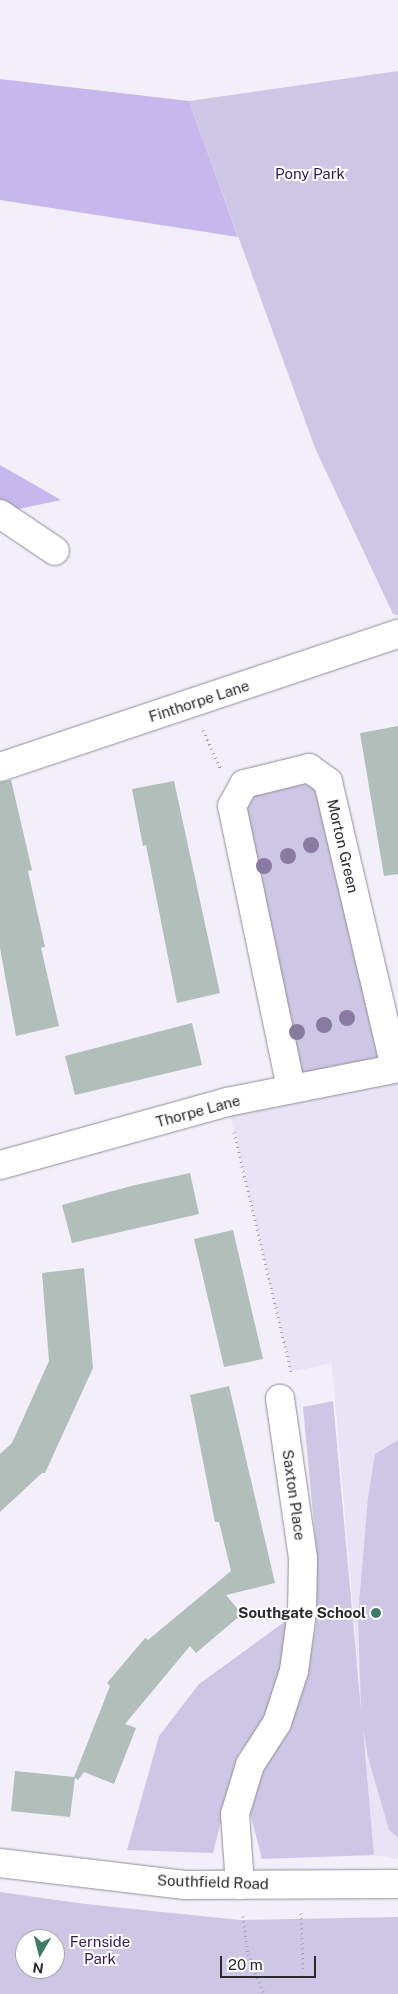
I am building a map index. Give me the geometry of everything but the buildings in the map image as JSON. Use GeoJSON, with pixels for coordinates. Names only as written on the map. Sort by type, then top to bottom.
{"type":"FeatureCollection","features":[{"type":"Feature","properties":{"kind":"street"},"geometry":{"type":"LineString","coordinates":[[0,514],[55,551]]}},
{"type":"Feature","properties":{"kind":"street","name":"Finthorpe Lane"},"geometry":{"type":"LineString","coordinates":[[0,768],[398,634]]}},
{"type":"Feature","properties":{"kind":"street","name":"Morton Green"},"geometry":{"type":"LineString","coordinates":[[232,806],[244,784],[309,768],[328,782],[396,1068]]}},
{"type":"Feature","properties":{"kind":"street"},"geometry":{"type":"LineString","coordinates":[[232,806],[291,1088]]}},
{"type":"Feature","properties":{"kind":"street","name":"Thorpe Lane"},"geometry":{"type":"LineString","coordinates":[[0,1164],[227,1102],[396,1068]]}},
{"type":"Feature","properties":{"kind":"street","name":"Saxton Place"},"geometry":{"type":"LineString","coordinates":[[240,1885],[235,1814],[250,1765],[277,1723],[280,1714],[294,1671],[302,1612],[303,1558],[280,1399]]}},
{"type":"Feature","properties":{"kind":"street","name":"Southfield Road"},"geometry":{"type":"LineString","coordinates":[[0,1863],[185,1884],[398,1884]]}},
{"type":"Feature","properties":{"kind":"path"},"geometry":{"type":"LineString","coordinates":[[189,704],[216,755],[232,806]]}},
{"type":"Feature","properties":{"kind":"path"},"geometry":{"type":"LineString","coordinates":[[227,1102],[292,1372],[280,1399]]}},
{"type":"Feature","properties":{"kind":"path"},"geometry":{"type":"LineString","coordinates":[[300,1884],[303,1970]]}},
{"type":"Feature","properties":{"kind":"path"},"geometry":{"type":"LineString","coordinates":[[240,1885],[248,1954],[264,1994]]}},
{"type":"Feature","properties":{"kind":"shaded area"},"geometry":{"type":"Polygon","coordinates":[[[0,79],[189,101],[238,237],[0,200],[0,79]]]}},
{"type":"Feature","properties":{"kind":"shaded area"},"geometry":{"type":"Polygon","coordinates":[[[0,465],[61,500],[0,513],[0,465]]]}},
{"type":"Feature","properties":{"kind":"shaded area","name":"Southgate School"},"geometry":{"type":"Polygon","coordinates":[[[398,1068],[398,1859],[374,1855],[332,1363],[291,1372],[227,1102],[398,1068]]]}},
{"type":"Feature","properties":{"kind":"green space","name":"Pony Park"},"geometry":{"type":"Polygon","coordinates":[[[398,71],[398,615],[393,614],[315,448],[189,101],[398,71]]]}},
{"type":"Feature","properties":{"kind":"green space"},"geometry":{"type":"Polygon","coordinates":[[[328,782],[395,1068],[291,1088],[232,806],[244,784],[328,782]]]}},
{"type":"Feature","properties":{"kind":"green space"},"geometry":{"type":"Polygon","coordinates":[[[333,1401],[361,1709],[358,1616],[368,1498],[375,1454],[398,1440],[398,1838],[389,1830],[368,1757],[363,1729],[374,1855],[262,1859],[250,1813],[259,1771],[292,1722],[308,1669],[316,1624],[317,1557],[303,1407],[333,1401]]]}},
{"type":"Feature","properties":{"kind":"green space"},"geometry":{"type":"Polygon","coordinates":[[[290,1618],[284,1662],[267,1716],[238,1755],[213,1853],[127,1850],[159,1736],[199,1684],[290,1618]]]}},
{"type":"Feature","properties":{"kind":"green space","name":"Fernside Park"},"geometry":{"type":"Polygon","coordinates":[[[0,1892],[85,1904],[240,1920],[398,1917],[398,1994],[0,1994],[0,1892]]]}},
{"type":"Feature","properties":{"kind":"place","name":"Southgate School"},"geometry":{"type":"Point","coordinates":[376,1613]}}]}
